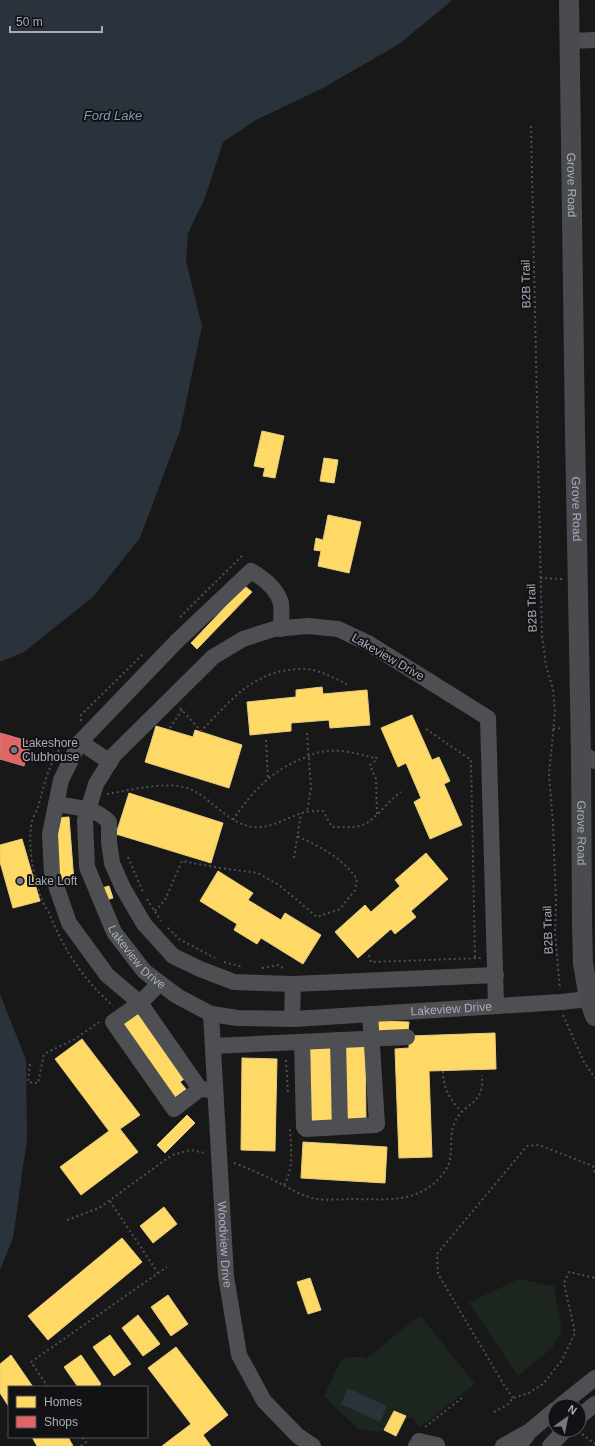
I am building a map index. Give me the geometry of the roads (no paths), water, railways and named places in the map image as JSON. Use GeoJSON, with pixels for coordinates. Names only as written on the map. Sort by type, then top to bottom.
{"type":"FeatureCollection","features":[{"type":"Feature","properties":{"kind":"main road","name":"Grove Road"},"geometry":{"type":"LineString","coordinates":[[569,0],[575,456],[588,757],[588,905],[584,963],[592,1008]]}},
{"type":"Feature","properties":{"kind":"street"},"geometry":{"type":"LineString","coordinates":[[570,41],[595,40]]}},
{"type":"Feature","properties":{"kind":"street"},"geometry":{"type":"LineString","coordinates":[[160,983],[140,1003],[113,1022],[174,1109],[208,1090],[140,1003],[107,975],[69,923],[52,874],[50,834],[61,780],[80,742],[177,641],[251,571],[260,576],[273,589],[281,603],[281,629]]}},
{"type":"Feature","properties":{"kind":"street","name":"Lakeview Drive"},"geometry":{"type":"LineString","coordinates":[[308,626],[338,629],[368,643],[488,718],[496,1006],[292,1019],[238,1018],[211,1014],[177,996],[144,971],[114,932],[87,867],[85,820],[96,784],[114,754],[213,657],[243,638],[274,629],[281,629],[308,626]]}},
{"type":"Feature","properties":{"kind":"street"},"geometry":{"type":"LineString","coordinates":[[80,742],[110,762]]}},
{"type":"Feature","properties":{"kind":"street"},"geometry":{"type":"LineString","coordinates":[[56,804],[90,804],[104,816],[109,822],[109,842],[112,863],[123,888],[144,924],[173,956],[200,969],[234,982],[295,984],[496,975]]}},
{"type":"Feature","properties":{"kind":"street"},"geometry":{"type":"LineString","coordinates":[[292,1019],[295,984]]}},
{"type":"Feature","properties":{"kind":"street"},"geometry":{"type":"LineString","coordinates":[[496,1006],[561,1002],[592,1008]]}},
{"type":"Feature","properties":{"kind":"street","name":"Woodview Drive"},"geometry":{"type":"LineString","coordinates":[[211,1014],[213,1046],[208,1090],[226,1276],[238,1355],[264,1401],[298,1436],[313,1446]]}},
{"type":"Feature","properties":{"kind":"street"},"geometry":{"type":"LineString","coordinates":[[302,1042],[304,1127],[306,1129],[375,1125],[377,1124],[370,1014]]}},
{"type":"Feature","properties":{"kind":"street"},"geometry":{"type":"LineString","coordinates":[[213,1046],[408,1037]]}},
{"type":"Feature","properties":{"kind":"street"},"geometry":{"type":"LineString","coordinates":[[338,1040],[340,1127]]}},
{"type":"Feature","properties":{"kind":"street"},"geometry":{"type":"LineString","coordinates":[[579,1398],[595,1378]]}},
{"type":"Feature","properties":{"kind":"street"},"geometry":{"type":"LineString","coordinates":[[503,1446],[547,1422]]}},
{"type":"Feature","properties":{"kind":"street"},"geometry":{"type":"LineString","coordinates":[[519,1446],[530,1430]]}},
{"type":"Feature","properties":{"kind":"street"},"geometry":{"type":"LineString","coordinates":[[550,1446],[558,1438]]}},
{"type":"Feature","properties":{"kind":"street"},"geometry":{"type":"LineString","coordinates":[[416,1446],[419,1441],[437,1445]]}},
{"type":"Feature","properties":{"kind":"water","name":"Ford Lake"},"geometry":{"type":"Polygon","coordinates":[[[0,0],[451,0],[399,44],[323,88],[256,120],[223,142],[205,198],[188,233],[186,261],[202,326],[180,431],[140,538],[93,597],[24,652],[0,662],[0,0]]]}},
{"type":"Feature","properties":{"kind":"water"},"geometry":{"type":"Polygon","coordinates":[[[0,994],[26,1060],[27,1139],[13,1238],[0,1270],[0,994]]]}},
{"type":"Feature","properties":{"kind":"water"},"geometry":{"type":"Polygon","coordinates":[[[348,1388],[387,1406],[380,1422],[341,1404],[348,1388]]]}},
{"type":"Feature","properties":{"kind":"place","name":"Lakeshore Clubhouse"},"geometry":{"type":"Point","coordinates":[14,750]}},
{"type":"Feature","properties":{"kind":"place","name":"Lake Loft"},"geometry":{"type":"Point","coordinates":[20,881]}}]}
